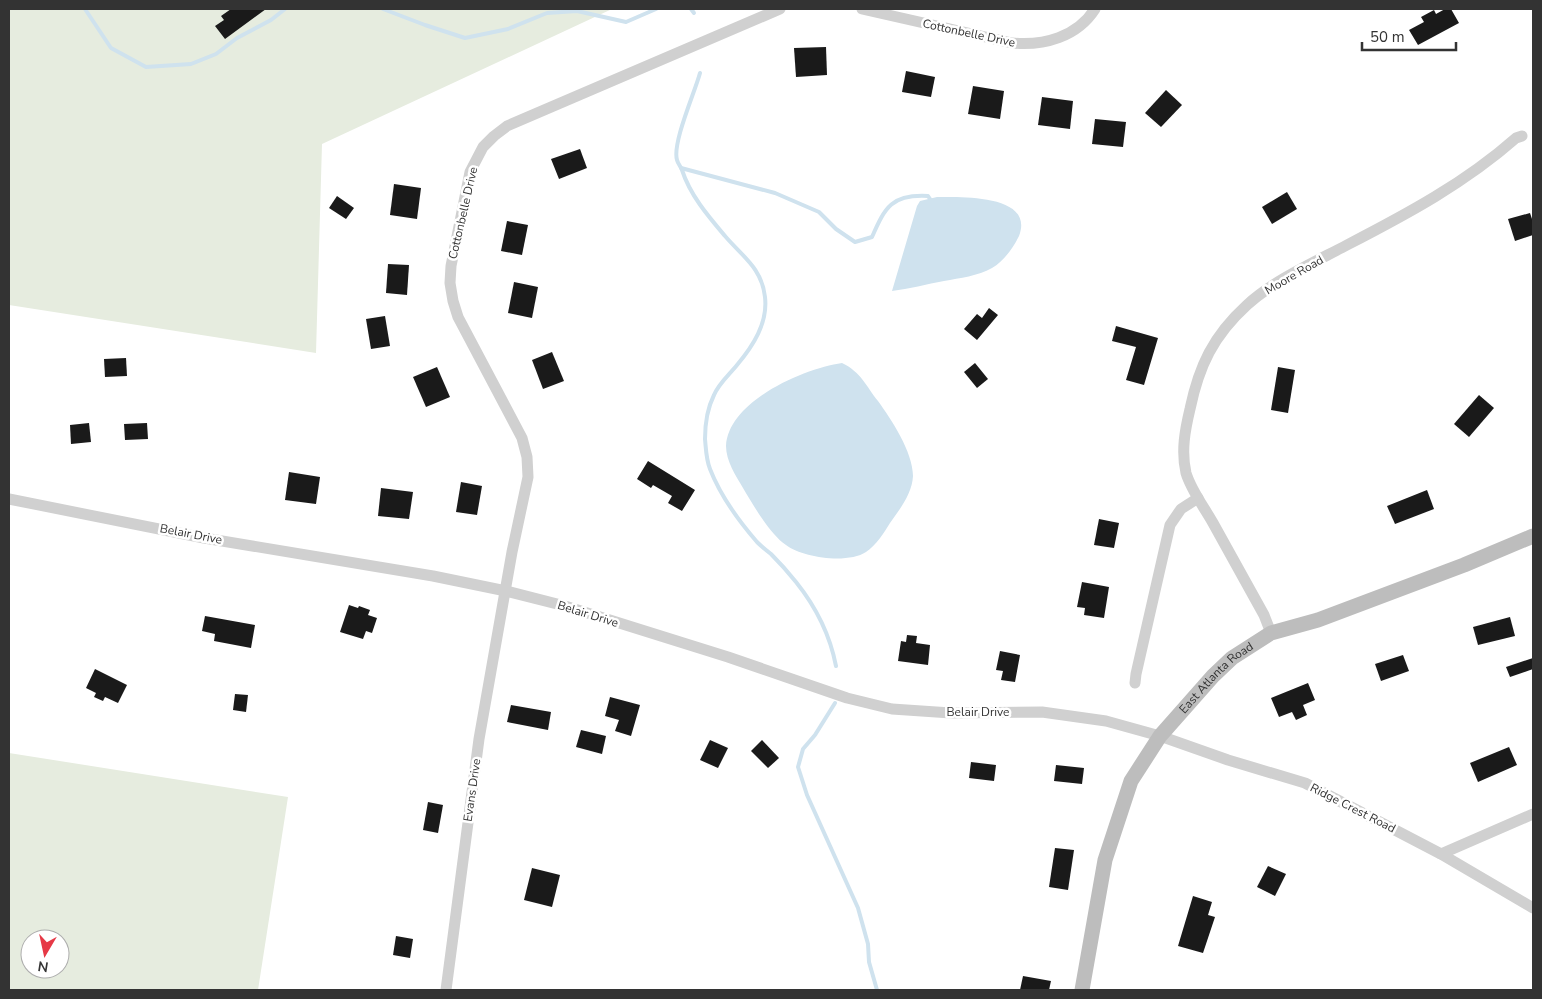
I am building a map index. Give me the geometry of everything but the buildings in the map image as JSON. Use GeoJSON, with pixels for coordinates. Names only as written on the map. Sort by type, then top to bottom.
{"type":"FeatureCollection","features":[{"type":"Feature","properties":{"kind":"street","name":"Cottonbelle Drive"},"geometry":{"type":"LineString","coordinates":[[506,591],[528,477],[527,457],[520,434],[458,317],[450,283],[451,266],[466,186],[474,163],[488,142],[507,126],[780,9]]}},
{"type":"Feature","properties":{"kind":"street","name":"Cottonbelle Drive"},"geometry":{"type":"LineString","coordinates":[[862,9],[1012,43],[1024,44],[1043,43],[1069,33],[1082,24],[1095,9]]}},
{"type":"Feature","properties":{"kind":"street","name":"Moore Road"},"geometry":{"type":"LineString","coordinates":[[1271,634],[1264,615],[1198,498],[1187,474],[1183,458],[1191,402],[1199,373],[1213,344],[1247,304],[1279,283],[1452,188],[1516,138],[1522,136]]}},
{"type":"Feature","properties":{"kind":"street"},"geometry":{"type":"LineString","coordinates":[[1136,683],[1137,669],[1170,525],[1181,509],[1198,498]]}},
{"type":"Feature","properties":{"kind":"street","name":"Belair Drive"},"geometry":{"type":"LineString","coordinates":[[9,499],[204,538],[433,576],[506,591],[565,606],[847,698],[892,709],[951,713],[1042,712],[1106,721],[1160,736]]}},
{"type":"Feature","properties":{"kind":"street","name":"East Atlanta Road"},"geometry":{"type":"LineString","coordinates":[[1082,990],[1105,860],[1131,781],[1160,736],[1213,676],[1232,658],[1271,634],[1327,616],[1464,565],[1533,536]]}},
{"type":"Feature","properties":{"kind":"street","name":"Evans Drive"},"geometry":{"type":"LineString","coordinates":[[446,990],[479,738],[506,591]]}},
{"type":"Feature","properties":{"kind":"street","name":"Ridge Crest Road"},"geometry":{"type":"LineString","coordinates":[[1160,736],[1305,784],[1441,854],[1533,908]]}},
{"type":"Feature","properties":{"kind":"street"},"geometry":{"type":"LineString","coordinates":[[1441,854],[1533,814]]}},
{"type":"Feature","properties":{"kind":"shaded area"},"geometry":{"type":"Polygon","coordinates":[[[9,9],[612,9],[322,144],[316,353],[9,305],[9,9]]]}},
{"type":"Feature","properties":{"kind":"shaded area"},"geometry":{"type":"Polygon","coordinates":[[[9,753],[288,797],[258,990],[9,990],[9,753]]]}},
{"type":"Feature","properties":{"kind":"water"},"geometry":{"type":"Polygon","coordinates":[[[937,197],[977,198],[1006,205],[1016,212],[1021,222],[1019,236],[1004,258],[987,271],[892,291],[917,206],[920,201],[937,197]]]}},
{"type":"Feature","properties":{"kind":"water"},"geometry":{"type":"Polygon","coordinates":[[[842,363],[859,375],[889,417],[905,446],[913,476],[905,501],[873,546],[858,556],[826,558],[794,550],[774,534],[757,511],[735,473],[726,452],[726,446],[730,430],[740,415],[754,401],[790,380],[826,366],[842,363]]]}},
{"type":"Feature","properties":{"kind":"waterway"},"geometry":{"type":"LineString","coordinates":[[85,9],[111,48],[146,67],[191,64],[216,54],[237,38],[271,20],[285,9]]}},
{"type":"Feature","properties":{"kind":"waterway"},"geometry":{"type":"LineString","coordinates":[[383,9],[465,38],[508,29],[547,13],[577,11],[626,22],[656,9]]}},
{"type":"Feature","properties":{"kind":"waterway"},"geometry":{"type":"LineString","coordinates":[[691,9],[694,13]]}},
{"type":"Feature","properties":{"kind":"waterway"},"geometry":{"type":"LineString","coordinates":[[700,73],[681,130],[676,152],[677,160],[685,179],[700,205],[756,270],[765,297],[762,325],[754,342],[716,391],[712,400],[705,428],[706,454],[710,469],[719,488],[736,516],[757,542],[787,571],[810,601],[826,632],[836,666]]}},
{"type":"Feature","properties":{"kind":"waterway"},"geometry":{"type":"LineString","coordinates":[[681,168],[775,193],[819,212],[836,229],[855,242],[872,237],[881,218],[891,204],[906,197],[928,196],[930,199]]}},
{"type":"Feature","properties":{"kind":"waterway"},"geometry":{"type":"LineString","coordinates":[[835,703],[815,735],[803,749],[798,767],[807,795],[858,908],[868,944],[869,962],[877,990]]}}]}
